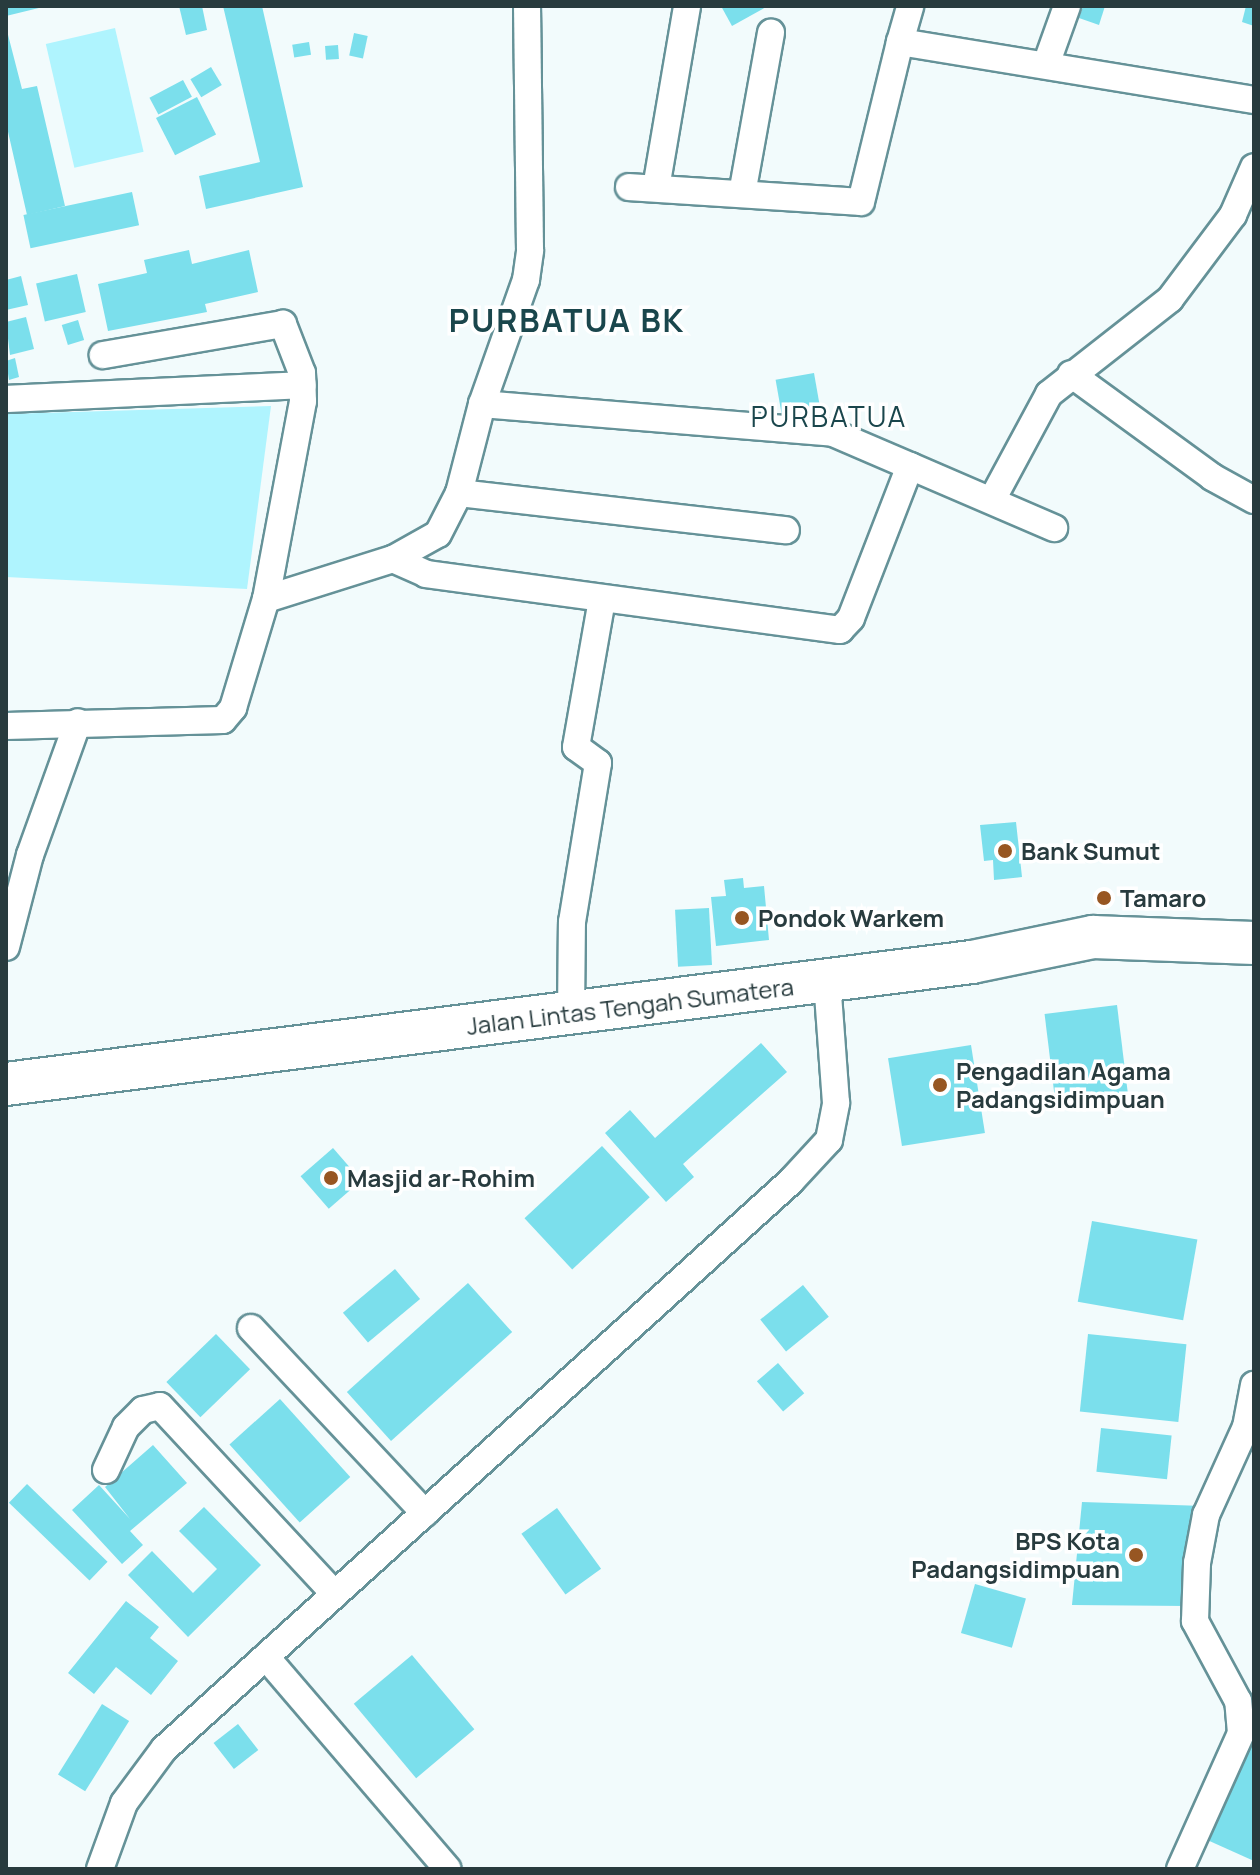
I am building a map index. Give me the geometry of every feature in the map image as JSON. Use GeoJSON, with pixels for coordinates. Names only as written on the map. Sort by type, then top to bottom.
{"type":"FeatureCollection","features":[{"type":"Feature","properties":{"kind":"highway","name":"Jalan Lintas Tengah Sumatera"},"geometry":{"type":"LineString","coordinates":[[6,1084],[827,981],[1126,934],[1254,943]]}},
{"type":"Feature","properties":{"kind":"street"},"geometry":{"type":"LineString","coordinates":[[266,599],[393,559],[438,534],[459,493],[482,404],[526,280],[530,250],[527,6]]}},
{"type":"Feature","properties":{"kind":"street"},"geometry":{"type":"LineString","coordinates":[[656,188],[687,6]]}},
{"type":"Feature","properties":{"kind":"street"},"geometry":{"type":"LineString","coordinates":[[629,187],[862,201],[910,6]]}},
{"type":"Feature","properties":{"kind":"street"},"geometry":{"type":"LineString","coordinates":[[1047,62],[1067,6]]}},
{"type":"Feature","properties":{"kind":"street"},"geometry":{"type":"LineString","coordinates":[[742,194],[771,33]]}},
{"type":"Feature","properties":{"kind":"street"},"geometry":{"type":"LineString","coordinates":[[900,42],[1047,62],[1254,100]]}},
{"type":"Feature","properties":{"kind":"street"},"geometry":{"type":"LineString","coordinates":[[993,498],[1034,417],[1071,374],[1170,299],[1233,215],[1254,167]]}},
{"type":"Feature","properties":{"kind":"street"},"geometry":{"type":"LineString","coordinates":[[6,726],[223,720],[233,708],[266,599],[303,385],[287,330],[276,321],[103,355]]}},
{"type":"Feature","properties":{"kind":"street"},"geometry":{"type":"LineString","coordinates":[[1071,374],[1212,477],[1254,500]]}},
{"type":"Feature","properties":{"kind":"street"},"geometry":{"type":"LineString","coordinates":[[6,399],[303,385]]}},
{"type":"Feature","properties":{"kind":"street"},"geometry":{"type":"LineString","coordinates":[[482,404],[833,433],[993,498],[1054,528]]}},
{"type":"Feature","properties":{"kind":"street"},"geometry":{"type":"LineString","coordinates":[[393,559],[426,574],[840,630],[851,618],[910,466]]}},
{"type":"Feature","properties":{"kind":"street"},"geometry":{"type":"LineString","coordinates":[[459,493],[786,530]]}},
{"type":"Feature","properties":{"kind":"street"},"geometry":{"type":"LineString","coordinates":[[571,1013],[572,922],[598,763],[576,744],[602,599]]}},
{"type":"Feature","properties":{"kind":"street"},"geometry":{"type":"LineString","coordinates":[[6,947],[30,855],[78,722]]}},
{"type":"Feature","properties":{"kind":"street"},"geometry":{"type":"LineString","coordinates":[[100,1869],[124,1803],[164,1749],[829,1140],[836,1103],[827,981]]}},
{"type":"Feature","properties":{"kind":"street"},"geometry":{"type":"LineString","coordinates":[[251,1328],[425,1513]]}},
{"type":"Feature","properties":{"kind":"street"},"geometry":{"type":"LineString","coordinates":[[1180,1869],[1241,1733],[1238,1701],[1195,1621],[1196,1578],[1206,1515],[1246,1427],[1254,1385]]}},
{"type":"Feature","properties":{"kind":"street"},"geometry":{"type":"LineString","coordinates":[[106,1470],[126,1427],[143,1410],[160,1406],[335,1594]]}},
{"type":"Feature","properties":{"kind":"street"},"geometry":{"type":"LineString","coordinates":[[266,1657],[448,1869]]}},
{"type":"Feature","properties":{"kind":"shaded area"},"geometry":{"type":"Polygon","coordinates":[[[115,28],[144,152],[74,168],[46,44],[115,28]]]}},
{"type":"Feature","properties":{"kind":"shaded area"},"geometry":{"type":"Polygon","coordinates":[[[271,406],[247,589],[6,577],[6,414],[271,406]]]}},
{"type":"Feature","properties":{"kind":"building"},"geometry":{"type":"Polygon","coordinates":[[[6,6],[43,6],[43,7],[6,16],[6,6]]]}},
{"type":"Feature","properties":{"kind":"building"},"geometry":{"type":"Polygon","coordinates":[[[179,6],[202,6],[207,30],[186,35],[179,6]]]}},
{"type":"Feature","properties":{"kind":"building"},"geometry":{"type":"Polygon","coordinates":[[[223,6],[262,6],[303,187],[206,209],[199,176],[260,162],[223,6]]]}},
{"type":"Feature","properties":{"kind":"building"},"geometry":{"type":"Polygon","coordinates":[[[721,6],[768,6],[732,26],[721,6]]]}},
{"type":"Feature","properties":{"kind":"building"},"geometry":{"type":"Polygon","coordinates":[[[1083,6],[1105,6],[1099,25],[1079,18],[1083,6]]]}},
{"type":"Feature","properties":{"kind":"building"},"geometry":{"type":"Polygon","coordinates":[[[1246,6],[1254,6],[1254,26],[1242,22],[1246,6]]]}},
{"type":"Feature","properties":{"kind":"building"},"geometry":{"type":"Polygon","coordinates":[[[6,27],[22,89],[37,86],[65,206],[27,215],[6,123],[6,27]]]}},
{"type":"Feature","properties":{"kind":"building"},"geometry":{"type":"Polygon","coordinates":[[[354,33],[368,36],[363,58],[349,55],[354,33]]]}},
{"type":"Feature","properties":{"kind":"building"},"geometry":{"type":"Polygon","coordinates":[[[309,42],[311,55],[294,57],[292,45],[309,42]]]}},
{"type":"Feature","properties":{"kind":"building"},"geometry":{"type":"Polygon","coordinates":[[[338,45],[339,59],[326,60],[325,46],[338,45]]]}},
{"type":"Feature","properties":{"kind":"building"},"geometry":{"type":"Polygon","coordinates":[[[211,67],[222,85],[201,97],[190,79],[211,67]]]}},
{"type":"Feature","properties":{"kind":"building"},"geometry":{"type":"Polygon","coordinates":[[[183,80],[192,97],[158,115],[149,98],[183,80]]]}},
{"type":"Feature","properties":{"kind":"building"},"geometry":{"type":"Polygon","coordinates":[[[197,97],[216,134],[175,155],[156,118],[197,97]]]}},
{"type":"Feature","properties":{"kind":"building"},"geometry":{"type":"Polygon","coordinates":[[[132,192],[139,225],[30,248],[23,215],[132,192]]]}},
{"type":"Feature","properties":{"kind":"building"},"geometry":{"type":"Polygon","coordinates":[[[189,250],[192,264],[249,250],[258,292],[205,304],[207,312],[108,331],[98,284],[147,273],[144,260],[189,250]]]}},
{"type":"Feature","properties":{"kind":"building"},"geometry":{"type":"Polygon","coordinates":[[[77,274],[86,312],[45,321],[36,283],[77,274]]]}},
{"type":"Feature","properties":{"kind":"building"},"geometry":{"type":"Polygon","coordinates":[[[21,276],[28,305],[6,310],[6,280],[21,276]]]}},
{"type":"Feature","properties":{"kind":"building"},"geometry":{"type":"Polygon","coordinates":[[[26,317],[34,349],[10,355],[6,322],[26,317]]]}},
{"type":"Feature","properties":{"kind":"building"},"geometry":{"type":"Polygon","coordinates":[[[78,320],[84,340],[68,345],[62,325],[78,320]]]}},
{"type":"Feature","properties":{"kind":"building"},"geometry":{"type":"Polygon","coordinates":[[[15,358],[19,377],[9,380],[6,361],[15,358]]]}},
{"type":"Feature","properties":{"kind":"building"},"geometry":{"type":"Polygon","coordinates":[[[814,373],[820,407],[782,414],[776,380],[814,373]]]}},
{"type":"Feature","properties":{"kind":"building"},"geometry":{"type":"Polygon","coordinates":[[[1016,822],[1022,877],[994,880],[993,860],[984,861],[980,825],[1016,822]]]}},
{"type":"Feature","properties":{"kind":"building"},"geometry":{"type":"Polygon","coordinates":[[[743,878],[744,888],[764,886],[769,940],[716,946],[711,897],[726,896],[724,880],[743,878]]]}},
{"type":"Feature","properties":{"kind":"building"},"geometry":{"type":"Polygon","coordinates":[[[709,908],[712,965],[678,967],[675,910],[709,908]]]}},
{"type":"Feature","properties":{"kind":"building"},"geometry":{"type":"Polygon","coordinates":[[[1117,1005],[1128,1092],[1055,1101],[1045,1014],[1117,1005]]]}},
{"type":"Feature","properties":{"kind":"building"},"geometry":{"type":"Polygon","coordinates":[[[761,1043],[787,1072],[683,1164],[694,1177],[666,1202],[605,1133],[630,1110],[655,1138],[761,1043]]]}},
{"type":"Feature","properties":{"kind":"building"},"geometry":{"type":"Polygon","coordinates":[[[971,1045],[985,1133],[902,1146],[888,1058],[971,1045]]]}},
{"type":"Feature","properties":{"kind":"building"},"geometry":{"type":"Polygon","coordinates":[[[602,1146],[650,1197],[572,1269],[524,1218],[602,1146]]]}},
{"type":"Feature","properties":{"kind":"building","name":"Masjid ar-Rohim"},"geometry":{"type":"Polygon","coordinates":[[[333,1148],[361,1180],[329,1209],[301,1176],[333,1148]]]}},
{"type":"Feature","properties":{"kind":"building"},"geometry":{"type":"Polygon","coordinates":[[[1092,1221],[1197,1240],[1183,1320],[1078,1302],[1092,1221]]]}},
{"type":"Feature","properties":{"kind":"building"},"geometry":{"type":"Polygon","coordinates":[[[395,1269],[420,1299],[368,1343],[343,1313],[395,1269]]]}},
{"type":"Feature","properties":{"kind":"building"},"geometry":{"type":"Polygon","coordinates":[[[468,1283],[512,1332],[391,1441],[347,1392],[468,1283]]]}},
{"type":"Feature","properties":{"kind":"building"},"geometry":{"type":"Polygon","coordinates":[[[803,1285],[829,1317],[786,1351],[760,1320],[803,1285]]]}},
{"type":"Feature","properties":{"kind":"building"},"geometry":{"type":"Polygon","coordinates":[[[216,1334],[250,1369],[200,1417],[166,1382],[216,1334]]]}},
{"type":"Feature","properties":{"kind":"building"},"geometry":{"type":"Polygon","coordinates":[[[1088,1334],[1186,1344],[1178,1422],[1080,1412],[1088,1334]]]}},
{"type":"Feature","properties":{"kind":"building"},"geometry":{"type":"Polygon","coordinates":[[[778,1363],[804,1393],[783,1412],[757,1381],[778,1363]]]}},
{"type":"Feature","properties":{"kind":"building"},"geometry":{"type":"Polygon","coordinates":[[[280,1399],[350,1477],[300,1523],[229,1445],[280,1399]]]}},
{"type":"Feature","properties":{"kind":"building"},"geometry":{"type":"Polygon","coordinates":[[[1101,1428],[1172,1435],[1167,1479],[1096,1472],[1101,1428]]]}},
{"type":"Feature","properties":{"kind":"building"},"geometry":{"type":"Polygon","coordinates":[[[153,1445],[187,1483],[130,1531],[143,1545],[122,1564],[72,1510],[99,1485],[130,1519],[105,1487],[153,1445]]]}},
{"type":"Feature","properties":{"kind":"building"},"geometry":{"type":"Polygon","coordinates":[[[27,1484],[108,1562],[90,1581],[9,1503],[27,1484]]]}},
{"type":"Feature","properties":{"kind":"building","name":"BPS Kota Padangsidimpuan"},"geometry":{"type":"Polygon","coordinates":[[[1082,1502],[1204,1506],[1187,1606],[1072,1605],[1082,1502]]]}},
{"type":"Feature","properties":{"kind":"building"},"geometry":{"type":"Polygon","coordinates":[[[204,1507],[261,1565],[188,1637],[128,1575],[152,1551],[193,1593],[217,1569],[179,1531],[204,1507]]]}},
{"type":"Feature","properties":{"kind":"building"},"geometry":{"type":"Polygon","coordinates":[[[557,1508],[601,1569],[565,1595],[521,1534],[557,1508]]]}},
{"type":"Feature","properties":{"kind":"building"},"geometry":{"type":"Polygon","coordinates":[[[975,1584],[1026,1599],[1012,1648],[961,1633],[975,1584]]]}},
{"type":"Feature","properties":{"kind":"building"},"geometry":{"type":"Polygon","coordinates":[[[126,1601],[159,1627],[150,1638],[178,1661],[151,1695],[116,1667],[94,1694],[68,1673],[126,1601]]]}},
{"type":"Feature","properties":{"kind":"building"},"geometry":{"type":"Polygon","coordinates":[[[412,1655],[474,1729],[416,1778],[354,1704],[412,1655]]]}},
{"type":"Feature","properties":{"kind":"building"},"geometry":{"type":"Polygon","coordinates":[[[102,1704],[129,1721],[85,1791],[58,1774],[102,1704]]]}},
{"type":"Feature","properties":{"kind":"building"},"geometry":{"type":"Polygon","coordinates":[[[238,1724],[258,1750],[234,1769],[214,1743],[238,1724]]]}},
{"type":"Feature","properties":{"kind":"building"},"geometry":{"type":"Polygon","coordinates":[[[1254,1733],[1254,1861],[1205,1839],[1254,1733]]]}},
{"type":"Feature","properties":{"kind":"place","name":"Bank Sumut"},"geometry":{"type":"Point","coordinates":[1005,851]}},
{"type":"Feature","properties":{"kind":"place","name":"Tamaro"},"geometry":{"type":"Point","coordinates":[1104,898]}},
{"type":"Feature","properties":{"kind":"place","name":"Pondok Warkem"},"geometry":{"type":"Point","coordinates":[742,918]}},
{"type":"Feature","properties":{"kind":"place","name":"Pengadilan Agama Padangsidimpuan"},"geometry":{"type":"Point","coordinates":[940,1085]}},
{"type":"Feature","properties":{"kind":"place","name":"Masjid ar-Rohim"},"geometry":{"type":"Point","coordinates":[331,1178]}},
{"type":"Feature","properties":{"kind":"place","name":"BPS Kota Padangsidimpuan"},"geometry":{"type":"Point","coordinates":[1136,1555]}},
{"type":"Feature","properties":{"kind":"district","name":"PURBATUA BK"},"geometry":{"type":"Point","coordinates":[567,320]}},
{"type":"Feature","properties":{"kind":"district","name":"PURBATUA"},"geometry":{"type":"Point","coordinates":[829,416]}}]}
